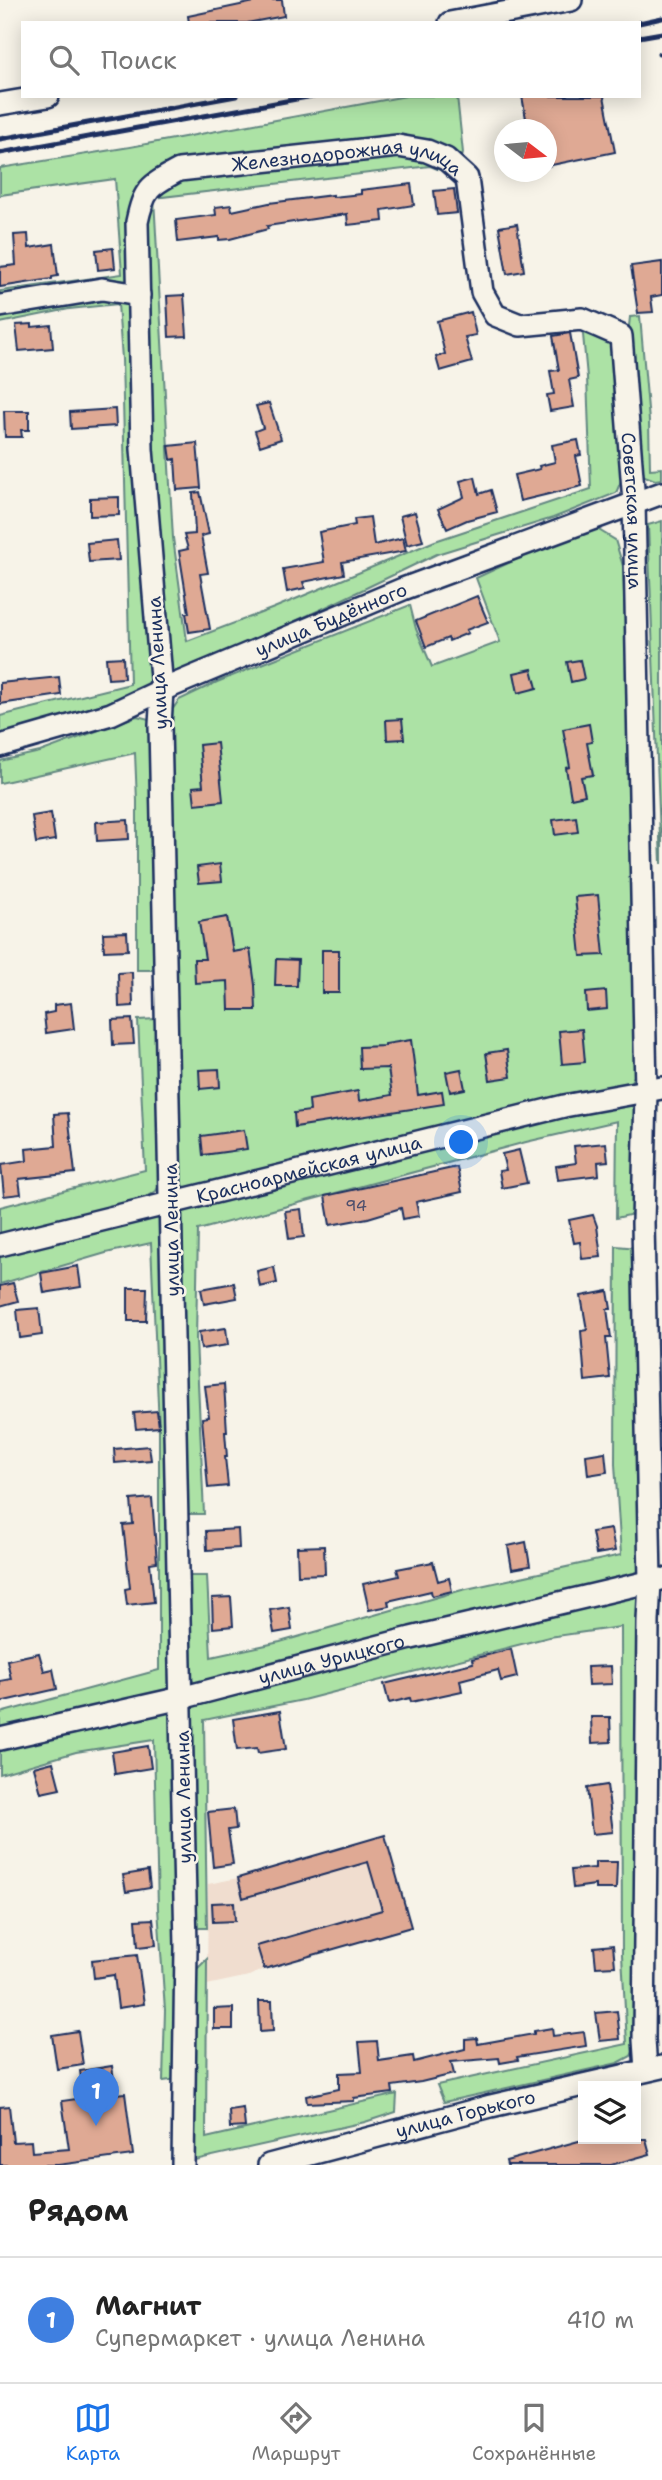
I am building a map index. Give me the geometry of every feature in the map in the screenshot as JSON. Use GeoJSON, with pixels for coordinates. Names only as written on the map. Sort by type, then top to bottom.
{"type":"FeatureCollection","features":[{"type":"Feature","properties":{"kind":"street"},"geometry":{"type":"LineString","coordinates":[[461,21],[571,0]]}},
{"type":"Feature","properties":{"kind":"street"},"geometry":{"type":"LineString","coordinates":[[0,104],[36,98]]}},
{"type":"Feature","properties":{"kind":"street","name":"Железнодорожная улица"},"geometry":{"type":"LineString","coordinates":[[139,295],[137,222],[143,197],[156,182],[179,170],[398,146],[427,151],[446,159],[467,178],[482,292],[495,315],[520,325],[582,319],[621,336]]}},
{"type":"Feature","properties":{"kind":"street"},"geometry":{"type":"LineString","coordinates":[[0,306],[102,289],[139,295]]}},
{"type":"Feature","properties":{"kind":"street","name":"улица Ленина"},"geometry":{"type":"LineString","coordinates":[[139,295],[142,449],[162,690],[160,725],[186,1947],[183,2165]]}},
{"type":"Feature","properties":{"kind":"street","name":"Советская улица"},"geometry":{"type":"LineString","coordinates":[[621,336],[634,502],[654,1090],[643,1223],[656,1580],[648,1663],[654,2068]]}},
{"type":"Feature","properties":{"kind":"street","name":"улица Будённого"},"geometry":{"type":"LineString","coordinates":[[0,746],[111,714],[403,589],[662,493]]}},
{"type":"Feature","properties":{"kind":"street","name":"Красноармейская улица"},"geometry":{"type":"LineString","coordinates":[[0,1245],[564,1106],[654,1090]]}},
{"type":"Feature","properties":{"kind":"street","name":"улица Урицкого"},"geometry":{"type":"LineString","coordinates":[[0,1739],[181,1698],[411,1638],[656,1580]]}},
{"type":"Feature","properties":{"kind":"street","name":"улица Горького"},"geometry":{"type":"LineString","coordinates":[[269,2165],[491,2106],[654,2068]]}},
{"type":"Feature","properties":{"kind":"shaded area"},"geometry":{"type":"Polygon","coordinates":[[[385,1835],[411,1927],[264,1969],[249,1976],[207,1985],[208,1884],[238,1878],[385,1835]]]}},
{"type":"Feature","properties":{"kind":"green space"},"geometry":{"type":"Polygon","coordinates":[[[395,98],[457,98],[463,153],[461,163],[443,152],[145,181],[129,280],[124,285],[0,302],[0,291],[122,274],[115,179],[0,195],[0,168],[395,98]]]}},
{"type":"Feature","properties":{"kind":"green space"},"geometry":{"type":"Polygon","coordinates":[[[364,152],[437,161],[458,177],[430,166],[154,198],[173,538],[187,641],[435,541],[591,489],[587,377],[582,324],[611,335],[624,474],[616,493],[553,518],[437,554],[175,675],[166,668],[157,589],[141,235],[152,192],[169,180],[364,152]]]}},
{"type":"Feature","properties":{"kind":"green space"},"geometry":{"type":"Polygon","coordinates":[[[63,299],[125,299],[134,311],[153,669],[148,684],[141,693],[83,714],[0,734],[0,716],[130,684],[122,359],[118,304],[69,309],[0,323],[0,311],[63,299]]]}},
{"type":"Feature","properties":{"kind":"green space"},"geometry":{"type":"Polygon","coordinates":[[[640,316],[649,421],[650,469],[662,468],[662,479],[655,480],[642,475],[626,354],[630,317],[640,316]]]}},
{"type":"Feature","properties":{"kind":"green space"},"geometry":{"type":"Polygon","coordinates":[[[662,521],[662,863],[661,863],[648,525],[662,521]]]}},
{"type":"Feature","properties":{"kind":"green space"},"geometry":{"type":"Polygon","coordinates":[[[597,529],[615,540],[623,566],[625,622],[632,679],[637,1071],[629,1085],[191,1189],[181,1185],[177,1176],[166,719],[179,700],[217,682],[410,605],[416,629],[432,667],[500,642],[476,578],[578,531],[597,529]]]}},
{"type":"Feature","properties":{"kind":"green space"},"geometry":{"type":"Polygon","coordinates":[[[137,716],[149,719],[153,730],[156,970],[137,970],[135,753],[0,783],[0,761],[40,752],[137,716]]]}},
{"type":"Feature","properties":{"kind":"green space"},"geometry":{"type":"Polygon","coordinates":[[[156,1019],[163,1178],[156,1191],[146,1198],[0,1234],[0,1207],[145,1170],[138,1020],[156,1019]]]}},
{"type":"Feature","properties":{"kind":"green space"},"geometry":{"type":"Polygon","coordinates":[[[617,1103],[630,1104],[638,1113],[638,1213],[616,1218],[617,1121],[526,1142],[198,1230],[196,1339],[204,1514],[185,1514],[180,1216],[188,1208],[617,1103]]]}},
{"type":"Feature","properties":{"kind":"green space"},"geometry":{"type":"Polygon","coordinates":[[[149,1216],[159,1219],[166,1232],[171,1690],[0,1732],[0,1713],[159,1670],[159,1427],[151,1243],[106,1253],[0,1284],[0,1254],[149,1216]]]}},
{"type":"Feature","properties":{"kind":"green space"},"geometry":{"type":"Polygon","coordinates":[[[616,1246],[637,1248],[644,1555],[639,1577],[196,1685],[187,1673],[188,1576],[207,1576],[211,1657],[280,1642],[462,1590],[621,1555],[615,1464],[616,1246]]]}},
{"type":"Feature","properties":{"kind":"green space"},"geometry":{"type":"Polygon","coordinates":[[[636,1594],[642,1601],[637,2044],[631,2056],[618,2063],[444,2102],[437,2085],[627,2044],[622,1955],[621,1627],[549,1637],[303,1700],[204,1720],[207,1928],[196,1928],[191,1714],[195,1701],[636,1594]]]}},
{"type":"Feature","properties":{"kind":"green space"},"geometry":{"type":"Polygon","coordinates":[[[171,1712],[178,2079],[163,2081],[165,2010],[158,1908],[154,1740],[76,1752],[0,1774],[0,1747],[171,1712]]]}},
{"type":"Feature","properties":{"kind":"green space"},"geometry":{"type":"Polygon","coordinates":[[[207,1959],[206,2138],[397,2094],[396,2112],[365,2122],[195,2160],[189,2153],[193,1973],[207,1959]]]}},
{"type":"Feature","properties":{"kind":"building"},"geometry":{"type":"Polygon","coordinates":[[[264,0],[282,0],[284,16],[258,21],[189,21],[188,16],[264,0]]]}},
{"type":"Feature","properties":{"kind":"building"},"geometry":{"type":"Polygon","coordinates":[[[522,98],[604,98],[615,152],[557,164],[557,119],[526,119],[522,98]]]}},
{"type":"Feature","properties":{"kind":"building"},"geometry":{"type":"Polygon","coordinates":[[[411,184],[414,205],[382,210],[383,221],[348,225],[347,214],[267,226],[268,229],[230,239],[219,240],[219,237],[178,242],[176,220],[216,215],[215,207],[231,205],[232,211],[269,203],[361,194],[361,190],[411,184]]]}},
{"type":"Feature","properties":{"kind":"building"},"geometry":{"type":"Polygon","coordinates":[[[454,189],[457,213],[437,215],[434,191],[454,189]]]}},
{"type":"Feature","properties":{"kind":"building"},"geometry":{"type":"Polygon","coordinates":[[[517,224],[524,271],[507,274],[499,227],[517,224]]]}},
{"type":"Feature","properties":{"kind":"building"},"geometry":{"type":"Polygon","coordinates":[[[28,234],[29,248],[54,244],[58,276],[0,287],[0,267],[16,265],[14,235],[28,234]]]}},
{"type":"Feature","properties":{"kind":"building"},"geometry":{"type":"Polygon","coordinates":[[[113,248],[115,268],[98,270],[96,250],[113,248]]]}},
{"type":"Feature","properties":{"kind":"building"},"geometry":{"type":"Polygon","coordinates":[[[662,262],[662,295],[651,297],[653,312],[638,313],[631,266],[662,262]]]}},
{"type":"Feature","properties":{"kind":"building"},"geometry":{"type":"Polygon","coordinates":[[[184,295],[187,336],[169,337],[167,296],[184,295]]]}},
{"type":"Feature","properties":{"kind":"building"},"geometry":{"type":"Polygon","coordinates":[[[471,312],[476,335],[465,337],[472,362],[440,371],[436,357],[445,354],[437,321],[471,312]]]}},
{"type":"Feature","properties":{"kind":"building"},"geometry":{"type":"Polygon","coordinates":[[[32,324],[32,327],[51,325],[53,348],[19,351],[16,325],[32,324]]]}},
{"type":"Feature","properties":{"kind":"building"},"geometry":{"type":"Polygon","coordinates":[[[570,333],[578,378],[569,380],[574,407],[550,411],[547,395],[554,394],[550,371],[559,370],[553,336],[570,333]]]}},
{"type":"Feature","properties":{"kind":"building"},"geometry":{"type":"Polygon","coordinates":[[[269,403],[281,439],[260,446],[255,431],[263,428],[256,406],[269,403]]]}},
{"type":"Feature","properties":{"kind":"building"},"geometry":{"type":"Polygon","coordinates":[[[115,409],[116,426],[71,429],[70,412],[115,409]]]}},
{"type":"Feature","properties":{"kind":"building"},"geometry":{"type":"Polygon","coordinates":[[[4,411],[29,411],[29,430],[21,430],[22,437],[5,437],[4,411]]]}},
{"type":"Feature","properties":{"kind":"building"},"geometry":{"type":"Polygon","coordinates":[[[578,440],[581,455],[576,456],[582,486],[520,501],[514,475],[540,469],[539,466],[555,462],[552,445],[578,440]]]}},
{"type":"Feature","properties":{"kind":"building"},"geometry":{"type":"Polygon","coordinates":[[[197,443],[201,488],[177,490],[175,459],[171,460],[169,446],[197,443]]]}},
{"type":"Feature","properties":{"kind":"building"},"geometry":{"type":"Polygon","coordinates":[[[475,477],[479,494],[491,490],[497,512],[447,529],[438,509],[464,497],[460,481],[475,477]]]}},
{"type":"Feature","properties":{"kind":"building"},"geometry":{"type":"Polygon","coordinates":[[[200,492],[209,534],[201,536],[208,573],[200,574],[210,629],[189,632],[186,613],[189,613],[179,551],[188,549],[184,535],[195,534],[193,493],[200,492]]]}},
{"type":"Feature","properties":{"kind":"building"},"geometry":{"type":"Polygon","coordinates":[[[119,497],[119,515],[90,516],[90,498],[119,497]]]}},
{"type":"Feature","properties":{"kind":"building"},"geometry":{"type":"Polygon","coordinates":[[[415,512],[423,541],[407,545],[400,516],[415,512]]]}},
{"type":"Feature","properties":{"kind":"building"},"geometry":{"type":"Polygon","coordinates":[[[370,517],[374,545],[403,538],[406,551],[342,562],[344,574],[303,582],[305,588],[287,592],[283,569],[324,562],[319,532],[355,525],[354,519],[370,517]]]}},
{"type":"Feature","properties":{"kind":"building"},"geometry":{"type":"Polygon","coordinates":[[[117,540],[119,560],[89,562],[87,543],[117,540]]]}},
{"type":"Feature","properties":{"kind":"building"},"geometry":{"type":"Polygon","coordinates":[[[477,596],[488,622],[466,630],[468,633],[449,641],[448,638],[426,647],[416,621],[477,596]]]}},
{"type":"Feature","properties":{"kind":"building"},"geometry":{"type":"Polygon","coordinates":[[[123,657],[124,678],[108,679],[106,658],[123,657]]]}},
{"type":"Feature","properties":{"kind":"building"},"geometry":{"type":"Polygon","coordinates":[[[580,660],[584,679],[571,682],[567,662],[580,660]]]}},
{"type":"Feature","properties":{"kind":"building"},"geometry":{"type":"Polygon","coordinates":[[[532,669],[537,688],[518,693],[514,673],[532,669]]]}},
{"type":"Feature","properties":{"kind":"building"},"geometry":{"type":"Polygon","coordinates":[[[59,677],[61,695],[0,704],[0,683],[59,677]]]}},
{"type":"Feature","properties":{"kind":"building"},"geometry":{"type":"Polygon","coordinates":[[[402,719],[404,739],[387,740],[386,720],[402,719]]]}},
{"type":"Feature","properties":{"kind":"building"},"geometry":{"type":"Polygon","coordinates":[[[589,724],[592,742],[587,743],[593,775],[581,777],[585,795],[571,798],[566,768],[570,767],[563,729],[589,724]]]}},
{"type":"Feature","properties":{"kind":"building"},"geometry":{"type":"Polygon","coordinates":[[[217,743],[223,801],[195,804],[193,787],[203,786],[199,745],[217,743]]]}},
{"type":"Feature","properties":{"kind":"building"},"geometry":{"type":"Polygon","coordinates":[[[51,813],[55,840],[36,843],[32,816],[51,813]]]}},
{"type":"Feature","properties":{"kind":"building"},"geometry":{"type":"Polygon","coordinates":[[[576,817],[578,832],[555,835],[553,820],[576,817]]]}},
{"type":"Feature","properties":{"kind":"building"},"geometry":{"type":"Polygon","coordinates":[[[128,820],[129,839],[97,841],[96,822],[128,820]]]}},
{"type":"Feature","properties":{"kind":"building"},"geometry":{"type":"Polygon","coordinates":[[[220,864],[222,881],[199,883],[197,867],[220,864]]]}},
{"type":"Feature","properties":{"kind":"building"},"geometry":{"type":"Polygon","coordinates":[[[598,895],[604,955],[581,956],[575,897],[598,895]]]}},
{"type":"Feature","properties":{"kind":"building"},"geometry":{"type":"Polygon","coordinates":[[[227,917],[233,952],[250,949],[256,1010],[229,1010],[228,981],[195,983],[194,959],[205,959],[199,922],[227,917]]]}},
{"type":"Feature","properties":{"kind":"building"},"geometry":{"type":"Polygon","coordinates":[[[127,932],[128,950],[104,951],[103,933],[127,932]]]}},
{"type":"Feature","properties":{"kind":"building"},"geometry":{"type":"Polygon","coordinates":[[[322,950],[339,950],[339,993],[322,993],[322,950]]]}},
{"type":"Feature","properties":{"kind":"building"},"geometry":{"type":"Polygon","coordinates":[[[276,959],[298,960],[297,986],[275,986],[276,959]]]}},
{"type":"Feature","properties":{"kind":"building"},"geometry":{"type":"Polygon","coordinates":[[[132,972],[133,1006],[119,1007],[118,973],[132,972]]]}},
{"type":"Feature","properties":{"kind":"building"},"geometry":{"type":"Polygon","coordinates":[[[606,991],[607,1009],[587,1011],[586,993],[606,991]]]}},
{"type":"Feature","properties":{"kind":"building"},"geometry":{"type":"Polygon","coordinates":[[[71,1003],[74,1029],[46,1033],[44,1014],[54,1012],[54,1005],[71,1003]]]}},
{"type":"Feature","properties":{"kind":"building"},"geometry":{"type":"Polygon","coordinates":[[[132,1019],[134,1044],[113,1045],[112,1020],[132,1019]]]}},
{"type":"Feature","properties":{"kind":"building"},"geometry":{"type":"Polygon","coordinates":[[[582,1029],[585,1062],[562,1064],[559,1031],[582,1029]]]}},
{"type":"Feature","properties":{"kind":"building"},"geometry":{"type":"Polygon","coordinates":[[[411,1040],[418,1095],[442,1091],[444,1104],[295,1127],[294,1113],[310,1111],[309,1100],[358,1091],[359,1101],[392,1095],[388,1068],[360,1069],[359,1047],[385,1046],[411,1040]]]}},
{"type":"Feature","properties":{"kind":"building"},"geometry":{"type":"Polygon","coordinates":[[[507,1050],[511,1077],[490,1080],[486,1053],[507,1050]]]}},
{"type":"Feature","properties":{"kind":"building"},"geometry":{"type":"Polygon","coordinates":[[[219,1069],[220,1087],[200,1089],[199,1070],[219,1069]]]}},
{"type":"Feature","properties":{"kind":"building"},"geometry":{"type":"Polygon","coordinates":[[[461,1069],[465,1089],[450,1092],[446,1072],[461,1069]]]}},
{"type":"Feature","properties":{"kind":"building"},"geometry":{"type":"Polygon","coordinates":[[[68,1113],[75,1173],[19,1179],[21,1194],[4,1196],[1,1165],[27,1161],[26,1149],[56,1146],[54,1114],[68,1113]]]}},
{"type":"Feature","properties":{"kind":"building"},"geometry":{"type":"Polygon","coordinates":[[[244,1130],[247,1149],[203,1155],[201,1136],[244,1130]]]}},
{"type":"Feature","properties":{"kind":"building"},"geometry":{"type":"Polygon","coordinates":[[[606,1143],[608,1161],[598,1162],[599,1175],[558,1180],[556,1166],[576,1163],[574,1146],[606,1143]]]}},
{"type":"Feature","properties":{"kind":"building"},"geometry":{"type":"Polygon","coordinates":[[[519,1150],[527,1183],[502,1188],[499,1171],[506,1170],[502,1154],[519,1150]]]}},
{"type":"Feature","properties":{"kind":"building"},"geometry":{"type":"Polygon","coordinates":[[[457,1167],[462,1192],[416,1202],[419,1216],[403,1219],[401,1208],[330,1225],[325,1196],[457,1167]]]}},
{"type":"Feature","properties":{"kind":"building"},"geometry":{"type":"Polygon","coordinates":[[[301,1209],[304,1237],[289,1239],[285,1211],[301,1209]]]}},
{"type":"Feature","properties":{"kind":"building"},"geometry":{"type":"Polygon","coordinates":[[[593,1215],[601,1257],[582,1259],[580,1242],[574,1243],[569,1220],[593,1215]]]}},
{"type":"Feature","properties":{"kind":"building"},"geometry":{"type":"Polygon","coordinates":[[[78,1266],[81,1287],[44,1293],[41,1273],[78,1266]]]}},
{"type":"Feature","properties":{"kind":"building"},"geometry":{"type":"Polygon","coordinates":[[[274,1267],[277,1283],[260,1287],[257,1271],[274,1267]]]}},
{"type":"Feature","properties":{"kind":"building"},"geometry":{"type":"Polygon","coordinates":[[[13,1283],[18,1301],[0,1306],[0,1286],[13,1283]]]}},
{"type":"Feature","properties":{"kind":"building"},"geometry":{"type":"Polygon","coordinates":[[[234,1283],[237,1298],[204,1304],[201,1289],[234,1283]]]}},
{"type":"Feature","properties":{"kind":"building"},"geometry":{"type":"Polygon","coordinates":[[[128,1288],[147,1288],[146,1321],[128,1321],[128,1288]]]}},
{"type":"Feature","properties":{"kind":"building"},"geometry":{"type":"Polygon","coordinates":[[[608,1291],[611,1309],[607,1309],[611,1338],[606,1338],[610,1378],[585,1381],[581,1331],[587,1330],[581,1296],[608,1291]]]}},
{"type":"Feature","properties":{"kind":"building"},"geometry":{"type":"Polygon","coordinates":[[[39,1308],[42,1335],[20,1338],[17,1310],[39,1308]]]}},
{"type":"Feature","properties":{"kind":"building"},"geometry":{"type":"Polygon","coordinates":[[[226,1328],[228,1345],[201,1349],[199,1332],[226,1328]]]}},
{"type":"Feature","properties":{"kind":"building"},"geometry":{"type":"Polygon","coordinates":[[[224,1384],[228,1486],[208,1488],[202,1418],[209,1417],[205,1386],[224,1384]]]}},
{"type":"Feature","properties":{"kind":"building"},"geometry":{"type":"Polygon","coordinates":[[[157,1411],[159,1427],[136,1429],[134,1413],[157,1411]]]}},
{"type":"Feature","properties":{"kind":"building"},"geometry":{"type":"Polygon","coordinates":[[[149,1446],[151,1460],[115,1463],[114,1449],[149,1446]]]}},
{"type":"Feature","properties":{"kind":"building"},"geometry":{"type":"Polygon","coordinates":[[[605,1452],[607,1472],[588,1475],[586,1455],[605,1452]]]}},
{"type":"Feature","properties":{"kind":"building"},"geometry":{"type":"Polygon","coordinates":[[[152,1498],[157,1562],[150,1563],[154,1602],[127,1605],[125,1589],[130,1588],[123,1525],[133,1524],[131,1500],[152,1498]]]}},
{"type":"Feature","properties":{"kind":"building"},"geometry":{"type":"Polygon","coordinates":[[[238,1529],[239,1548],[207,1550],[206,1531],[238,1529]]]}},
{"type":"Feature","properties":{"kind":"building"},"geometry":{"type":"Polygon","coordinates":[[[611,1529],[615,1551],[596,1554],[592,1532],[611,1529]]]}},
{"type":"Feature","properties":{"kind":"building"},"geometry":{"type":"Polygon","coordinates":[[[526,1542],[530,1566],[512,1569],[508,1546],[526,1542]]]}},
{"type":"Feature","properties":{"kind":"building"},"geometry":{"type":"Polygon","coordinates":[[[324,1546],[325,1574],[298,1575],[297,1547],[324,1546]]]}},
{"type":"Feature","properties":{"kind":"building"},"geometry":{"type":"Polygon","coordinates":[[[433,1562],[438,1581],[449,1578],[452,1591],[432,1596],[431,1591],[388,1601],[389,1606],[369,1610],[363,1584],[399,1576],[397,1569],[433,1562]]]}},
{"type":"Feature","properties":{"kind":"building"},"geometry":{"type":"Polygon","coordinates":[[[231,1597],[233,1626],[213,1628],[212,1598],[231,1597]]]}},
{"type":"Feature","properties":{"kind":"building"},"geometry":{"type":"Polygon","coordinates":[[[289,1607],[292,1630],[274,1633],[270,1610],[289,1607]]]}},
{"type":"Feature","properties":{"kind":"building"},"geometry":{"type":"Polygon","coordinates":[[[511,1649],[517,1677],[501,1681],[498,1670],[460,1680],[462,1691],[411,1702],[410,1698],[389,1703],[384,1684],[473,1663],[472,1659],[511,1649]]]}},
{"type":"Feature","properties":{"kind":"building"},"geometry":{"type":"Polygon","coordinates":[[[39,1653],[44,1671],[53,1669],[57,1689],[0,1702],[0,1681],[11,1679],[7,1660],[39,1653]]]}},
{"type":"Feature","properties":{"kind":"building"},"geometry":{"type":"Polygon","coordinates":[[[611,1666],[612,1684],[588,1685],[587,1667],[611,1666]]]}},
{"type":"Feature","properties":{"kind":"building"},"geometry":{"type":"Polygon","coordinates":[[[280,1711],[286,1749],[258,1753],[257,1748],[237,1750],[233,1719],[280,1711]]]}},
{"type":"Feature","properties":{"kind":"building"},"geometry":{"type":"Polygon","coordinates":[[[591,1717],[610,1717],[611,1742],[592,1743],[591,1717]]]}},
{"type":"Feature","properties":{"kind":"building"},"geometry":{"type":"Polygon","coordinates":[[[148,1746],[151,1768],[115,1774],[112,1752],[148,1746]]]}},
{"type":"Feature","properties":{"kind":"building"},"geometry":{"type":"Polygon","coordinates":[[[53,1762],[60,1789],[41,1793],[34,1767],[53,1762]]]}},
{"type":"Feature","properties":{"kind":"building"},"geometry":{"type":"Polygon","coordinates":[[[607,1785],[613,1832],[592,1834],[587,1788],[607,1785]]]}},
{"type":"Feature","properties":{"kind":"building"},"geometry":{"type":"Polygon","coordinates":[[[234,1809],[236,1829],[228,1830],[233,1864],[213,1867],[208,1812],[234,1809]]]}},
{"type":"Feature","properties":{"kind":"building"},"geometry":{"type":"Polygon","coordinates":[[[385,1835],[411,1927],[264,1969],[257,1946],[382,1910],[368,1862],[243,1898],[238,1878],[385,1835]]]}},
{"type":"Feature","properties":{"kind":"building"},"geometry":{"type":"Polygon","coordinates":[[[595,1862],[617,1862],[616,1889],[595,1889],[595,1885],[573,1888],[571,1870],[595,1868],[595,1862]]]}},
{"type":"Feature","properties":{"kind":"building"},"geometry":{"type":"Polygon","coordinates":[[[148,1871],[150,1888],[126,1892],[123,1875],[148,1871]]]}},
{"type":"Feature","properties":{"kind":"building"},"geometry":{"type":"Polygon","coordinates":[[[234,1902],[235,1921],[213,1922],[212,1903],[234,1902]]]}},
{"type":"Feature","properties":{"kind":"building"},"geometry":{"type":"Polygon","coordinates":[[[153,1919],[156,1945],[138,1947],[136,1920],[153,1919]]]}},
{"type":"Feature","properties":{"kind":"building"},"geometry":{"type":"Polygon","coordinates":[[[613,1945],[615,1966],[596,1967],[594,1947],[613,1945]]]}},
{"type":"Feature","properties":{"kind":"building"},"geometry":{"type":"Polygon","coordinates":[[[137,1955],[144,2004],[118,2008],[114,1975],[94,1978],[92,1960],[137,1955]]]}},
{"type":"Feature","properties":{"kind":"building"},"geometry":{"type":"Polygon","coordinates":[[[259,2001],[272,2001],[273,2031],[260,2032],[259,2001]]]}},
{"type":"Feature","properties":{"kind":"building"},"geometry":{"type":"Polygon","coordinates":[[[233,2008],[233,2029],[214,2029],[214,2009],[233,2008]]]}},
{"type":"Feature","properties":{"kind":"building"},"geometry":{"type":"Polygon","coordinates":[[[617,2011],[620,2039],[600,2041],[596,2013],[617,2011]]]}},
{"type":"Feature","properties":{"kind":"building"},"geometry":{"type":"Polygon","coordinates":[[[552,2028],[553,2036],[584,2032],[586,2046],[517,2057],[518,2060],[500,2063],[499,2058],[451,2062],[454,2074],[392,2086],[393,2093],[354,2098],[354,2101],[307,2103],[306,2096],[339,2089],[339,2073],[362,2072],[359,2042],[377,2041],[379,2061],[413,2056],[414,2062],[465,2049],[465,2039],[477,2038],[478,2044],[552,2028]]]}},
{"type":"Feature","properties":{"kind":"building"},"geometry":{"type":"Polygon","coordinates":[[[78,2031],[83,2065],[57,2069],[52,2035],[78,2031]]]}},
{"type":"Feature","properties":{"kind":"building"},"geometry":{"type":"Polygon","coordinates":[[[112,2066],[116,2094],[125,2093],[133,2155],[58,2165],[0,2165],[0,2107],[9,2106],[13,2142],[31,2141],[32,2152],[69,2149],[62,2101],[84,2098],[80,2071],[112,2066]]]}},
{"type":"Feature","properties":{"kind":"building"},"geometry":{"type":"Polygon","coordinates":[[[243,2108],[245,2127],[230,2128],[229,2110],[243,2108]]]}},
{"type":"Feature","properties":{"kind":"building"},"geometry":{"type":"Polygon","coordinates":[[[641,2139],[646,2139],[650,2154],[611,2165],[507,2165],[506,2161],[578,2141],[578,2144],[641,2144],[641,2139]]]}},
{"type":"Feature","properties":{"kind":"railway"},"geometry":{"type":"LineString","coordinates":[[641,23],[662,18]]}},
{"type":"Feature","properties":{"kind":"railway"},"geometry":{"type":"LineString","coordinates":[[641,37],[662,33]]}},
{"type":"Feature","properties":{"kind":"railway"},"geometry":{"type":"LineString","coordinates":[[0,139],[225,98]]}},
{"type":"Feature","properties":{"kind":"railway"},"geometry":{"type":"LineString","coordinates":[[0,153],[302,98]]}},
{"type":"Feature","properties":{"kind":"place","name":"Магнит"},"geometry":{"type":"Point","coordinates":[96,2126]}}]}
